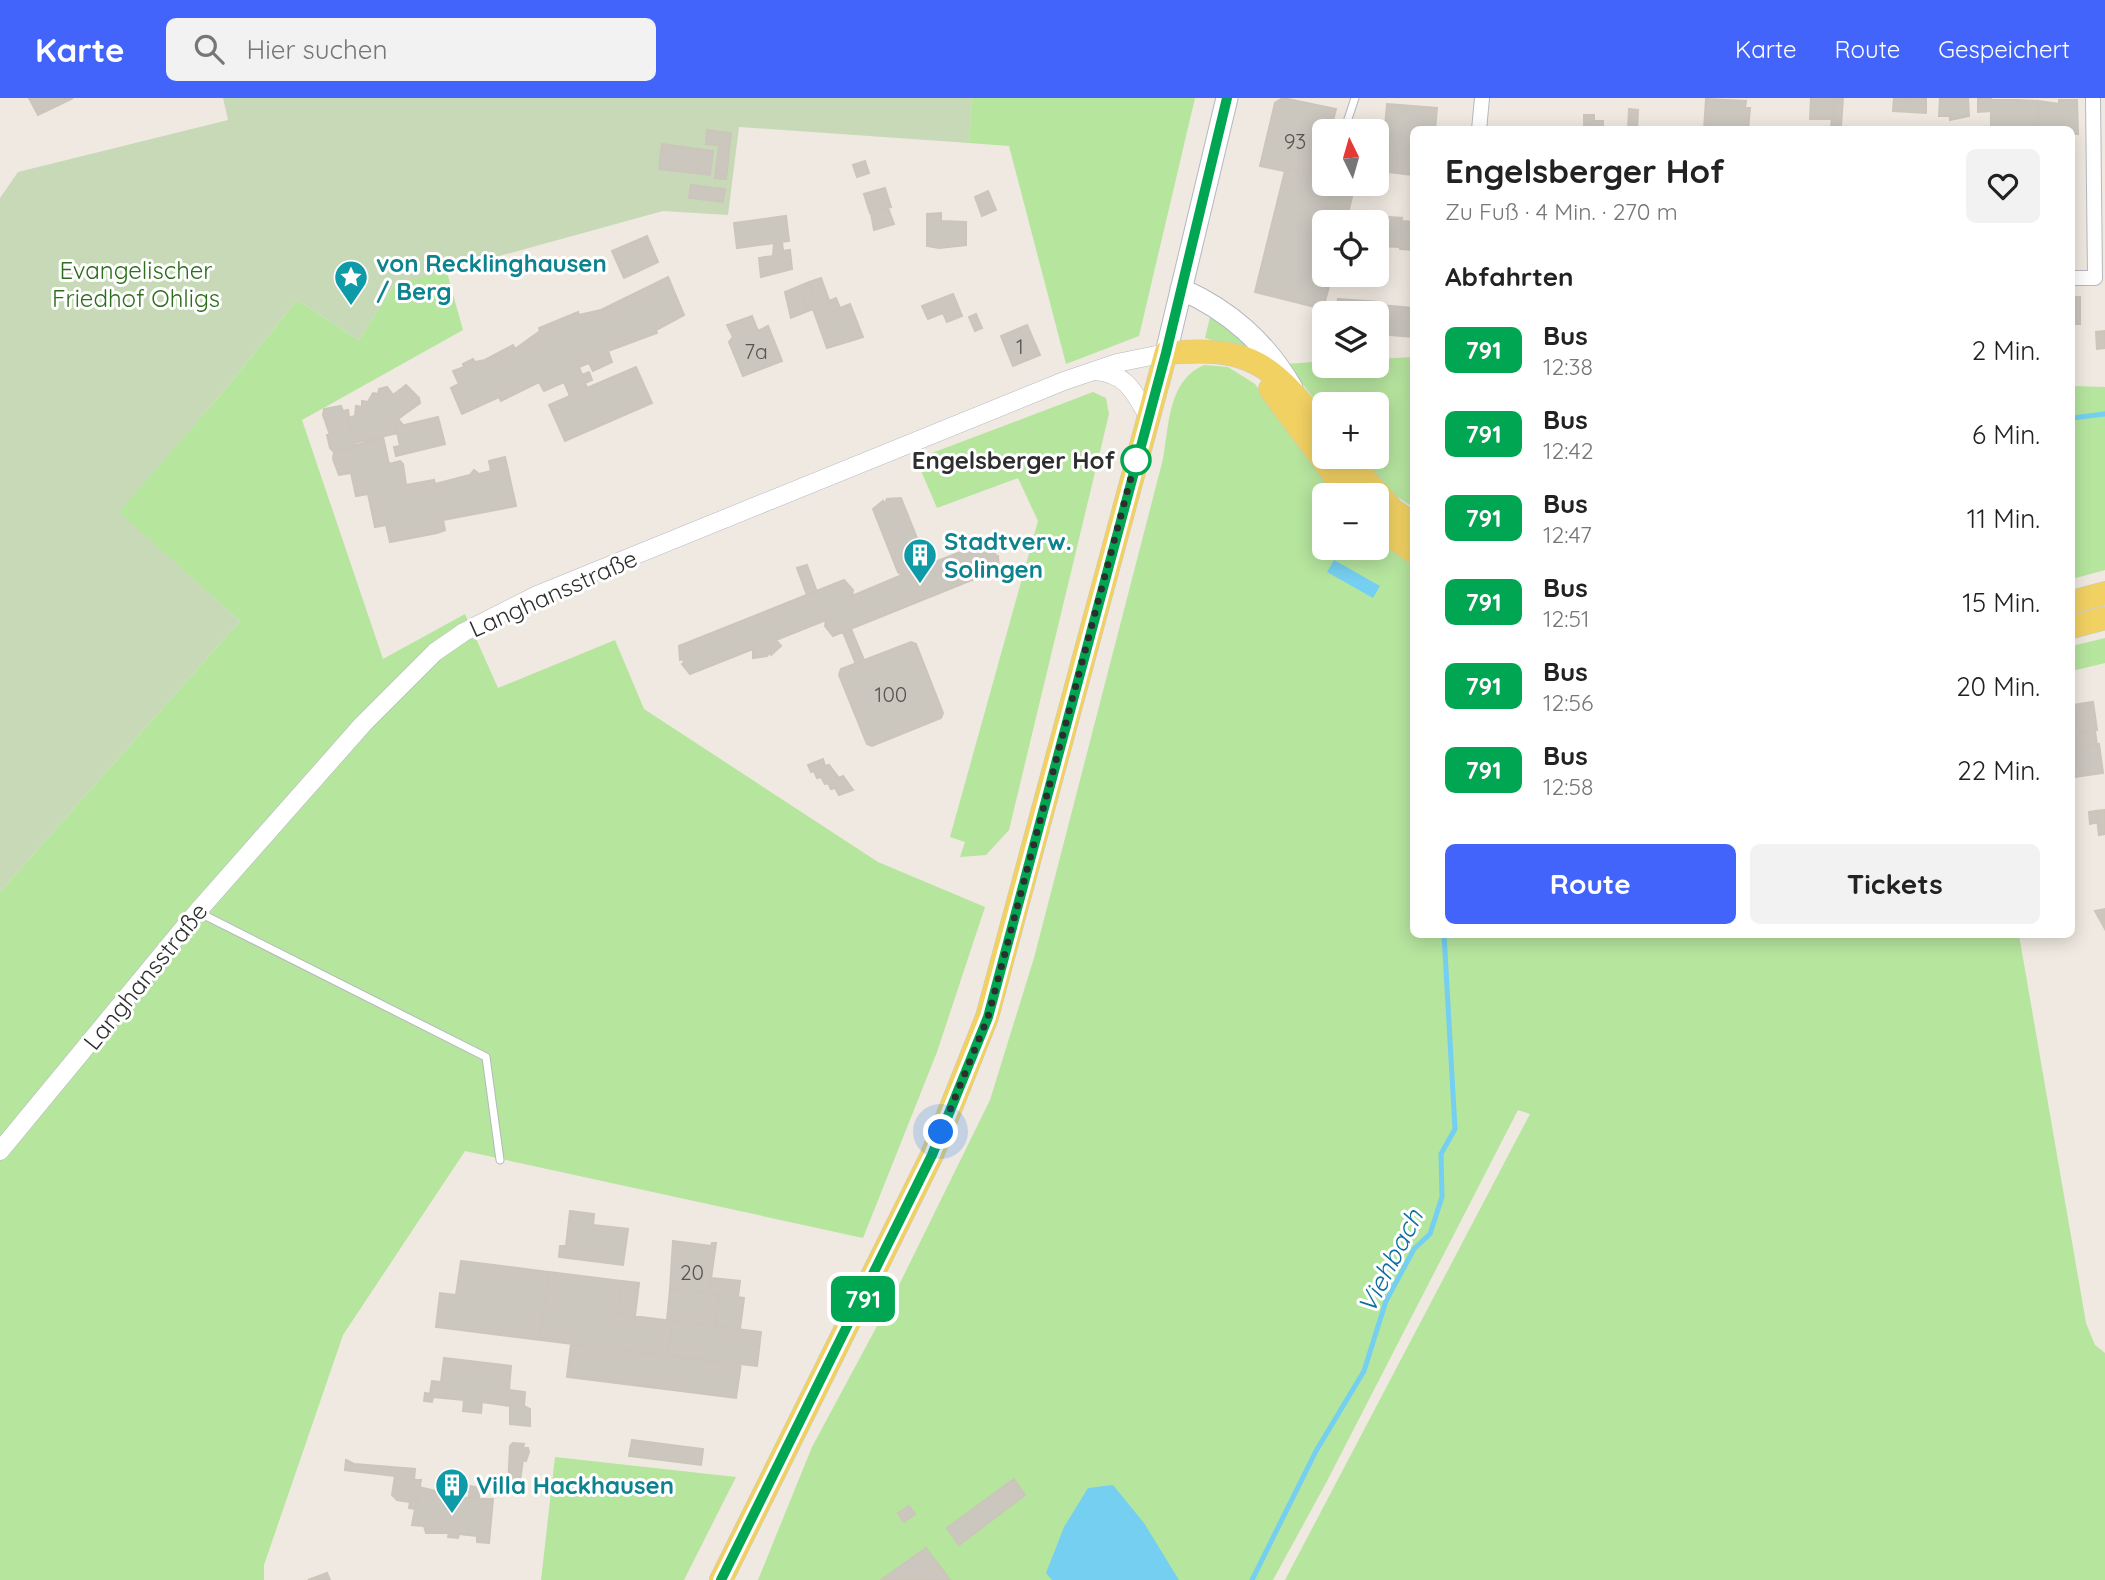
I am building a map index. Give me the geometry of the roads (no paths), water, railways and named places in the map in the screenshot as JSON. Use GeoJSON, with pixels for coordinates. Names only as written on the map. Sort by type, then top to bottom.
{"type":"FeatureCollection","features":[{"type":"Feature","properties":{"kind":"main road"},"geometry":{"type":"LineString","coordinates":[[721,1580],[932,1155],[988,1017],[1166,353],[1227,98]]}},
{"type":"Feature","properties":{"kind":"main road"},"geometry":{"type":"LineString","coordinates":[[1181,289],[1210,301],[1251,334],[1279,365],[1312,416]]}},
{"type":"Feature","properties":{"kind":"main road"},"geometry":{"type":"LineString","coordinates":[[1166,353],[1209,350],[1240,355],[1261,363],[1299,399]]}},
{"type":"Feature","properties":{"kind":"main road"},"geometry":{"type":"LineString","coordinates":[[1240,355],[1279,397],[1340,483]]}},
{"type":"Feature","properties":{"kind":"main road"},"geometry":{"type":"LineString","coordinates":[[1356,469],[1393,510],[1410,521]]}},
{"type":"Feature","properties":{"kind":"main road"},"geometry":{"type":"LineString","coordinates":[[1389,534],[1410,549]]}},
{"type":"Feature","properties":{"kind":"main road"},"geometry":{"type":"LineString","coordinates":[[2075,601],[2105,593]]}},
{"type":"Feature","properties":{"kind":"main road"},"geometry":{"type":"LineString","coordinates":[[2075,626],[2105,618]]}},
{"type":"Feature","properties":{"kind":"street"},"geometry":{"type":"LineString","coordinates":[[1479,126],[1482,98]]}},
{"type":"Feature","properties":{"kind":"street"},"geometry":{"type":"LineString","coordinates":[[2075,278],[2095,278],[2100,202],[2093,98]]}},
{"type":"Feature","properties":{"kind":"street","name":"Langhansstraße"},"geometry":{"type":"LineString","coordinates":[[0,1151],[197,912],[363,724],[435,652],[464,632],[537,595],[1093,370],[1166,353]]}},
{"type":"Feature","properties":{"kind":"street"},"geometry":{"type":"LineString","coordinates":[[1093,370],[1111,372],[1128,382],[1148,416]]}},
{"type":"Feature","properties":{"kind":"lane"},"geometry":{"type":"LineString","coordinates":[[1348,119],[1354,98]]}},
{"type":"Feature","properties":{"kind":"lane"},"geometry":{"type":"LineString","coordinates":[[197,912],[486,1056],[500,1160]]}},
{"type":"Feature","properties":{"kind":"water"},"geometry":{"type":"Polygon","coordinates":[[[1334,560],[1380,586],[1373,598],[1327,572],[1334,560]]]}},
{"type":"Feature","properties":{"kind":"water"},"geometry":{"type":"Polygon","coordinates":[[[1113,1485],[1144,1523],[1179,1580],[1052,1580],[1046,1573],[1064,1527],[1088,1488],[1113,1485]]]}},
{"type":"Feature","properties":{"kind":"waterway","name":"Viehbach"},"geometry":{"type":"LineString","coordinates":[[2075,418],[2105,414]]}},
{"type":"Feature","properties":{"kind":"waterway","name":"Viehbach"},"geometry":{"type":"LineString","coordinates":[[1252,1580],[1316,1451],[1364,1371],[1386,1301],[1414,1249],[1430,1234],[1442,1197],[1441,1154],[1455,1129],[1444,938]]}},
{"type":"Feature","properties":{"kind":"place","name":"von Recklinghausen / Berg"},"geometry":{"type":"Point","coordinates":[351,307]}},
{"type":"Feature","properties":{"kind":"place","name":"Engelsberger Hof"},"geometry":{"type":"Point","coordinates":[1136,460]}},
{"type":"Feature","properties":{"kind":"place","name":"Stadtverw. Solingen"},"geometry":{"type":"Point","coordinates":[920,585]}},
{"type":"Feature","properties":{"kind":"place","name":"Villa Hackhausen"},"geometry":{"type":"Point","coordinates":[452,1515]}},
{"type":"Feature","properties":{"kind":"park label","name":"Evangelischer Friedhof Ohligs"},"geometry":{"type":"Point","coordinates":[136,284]}}]}
